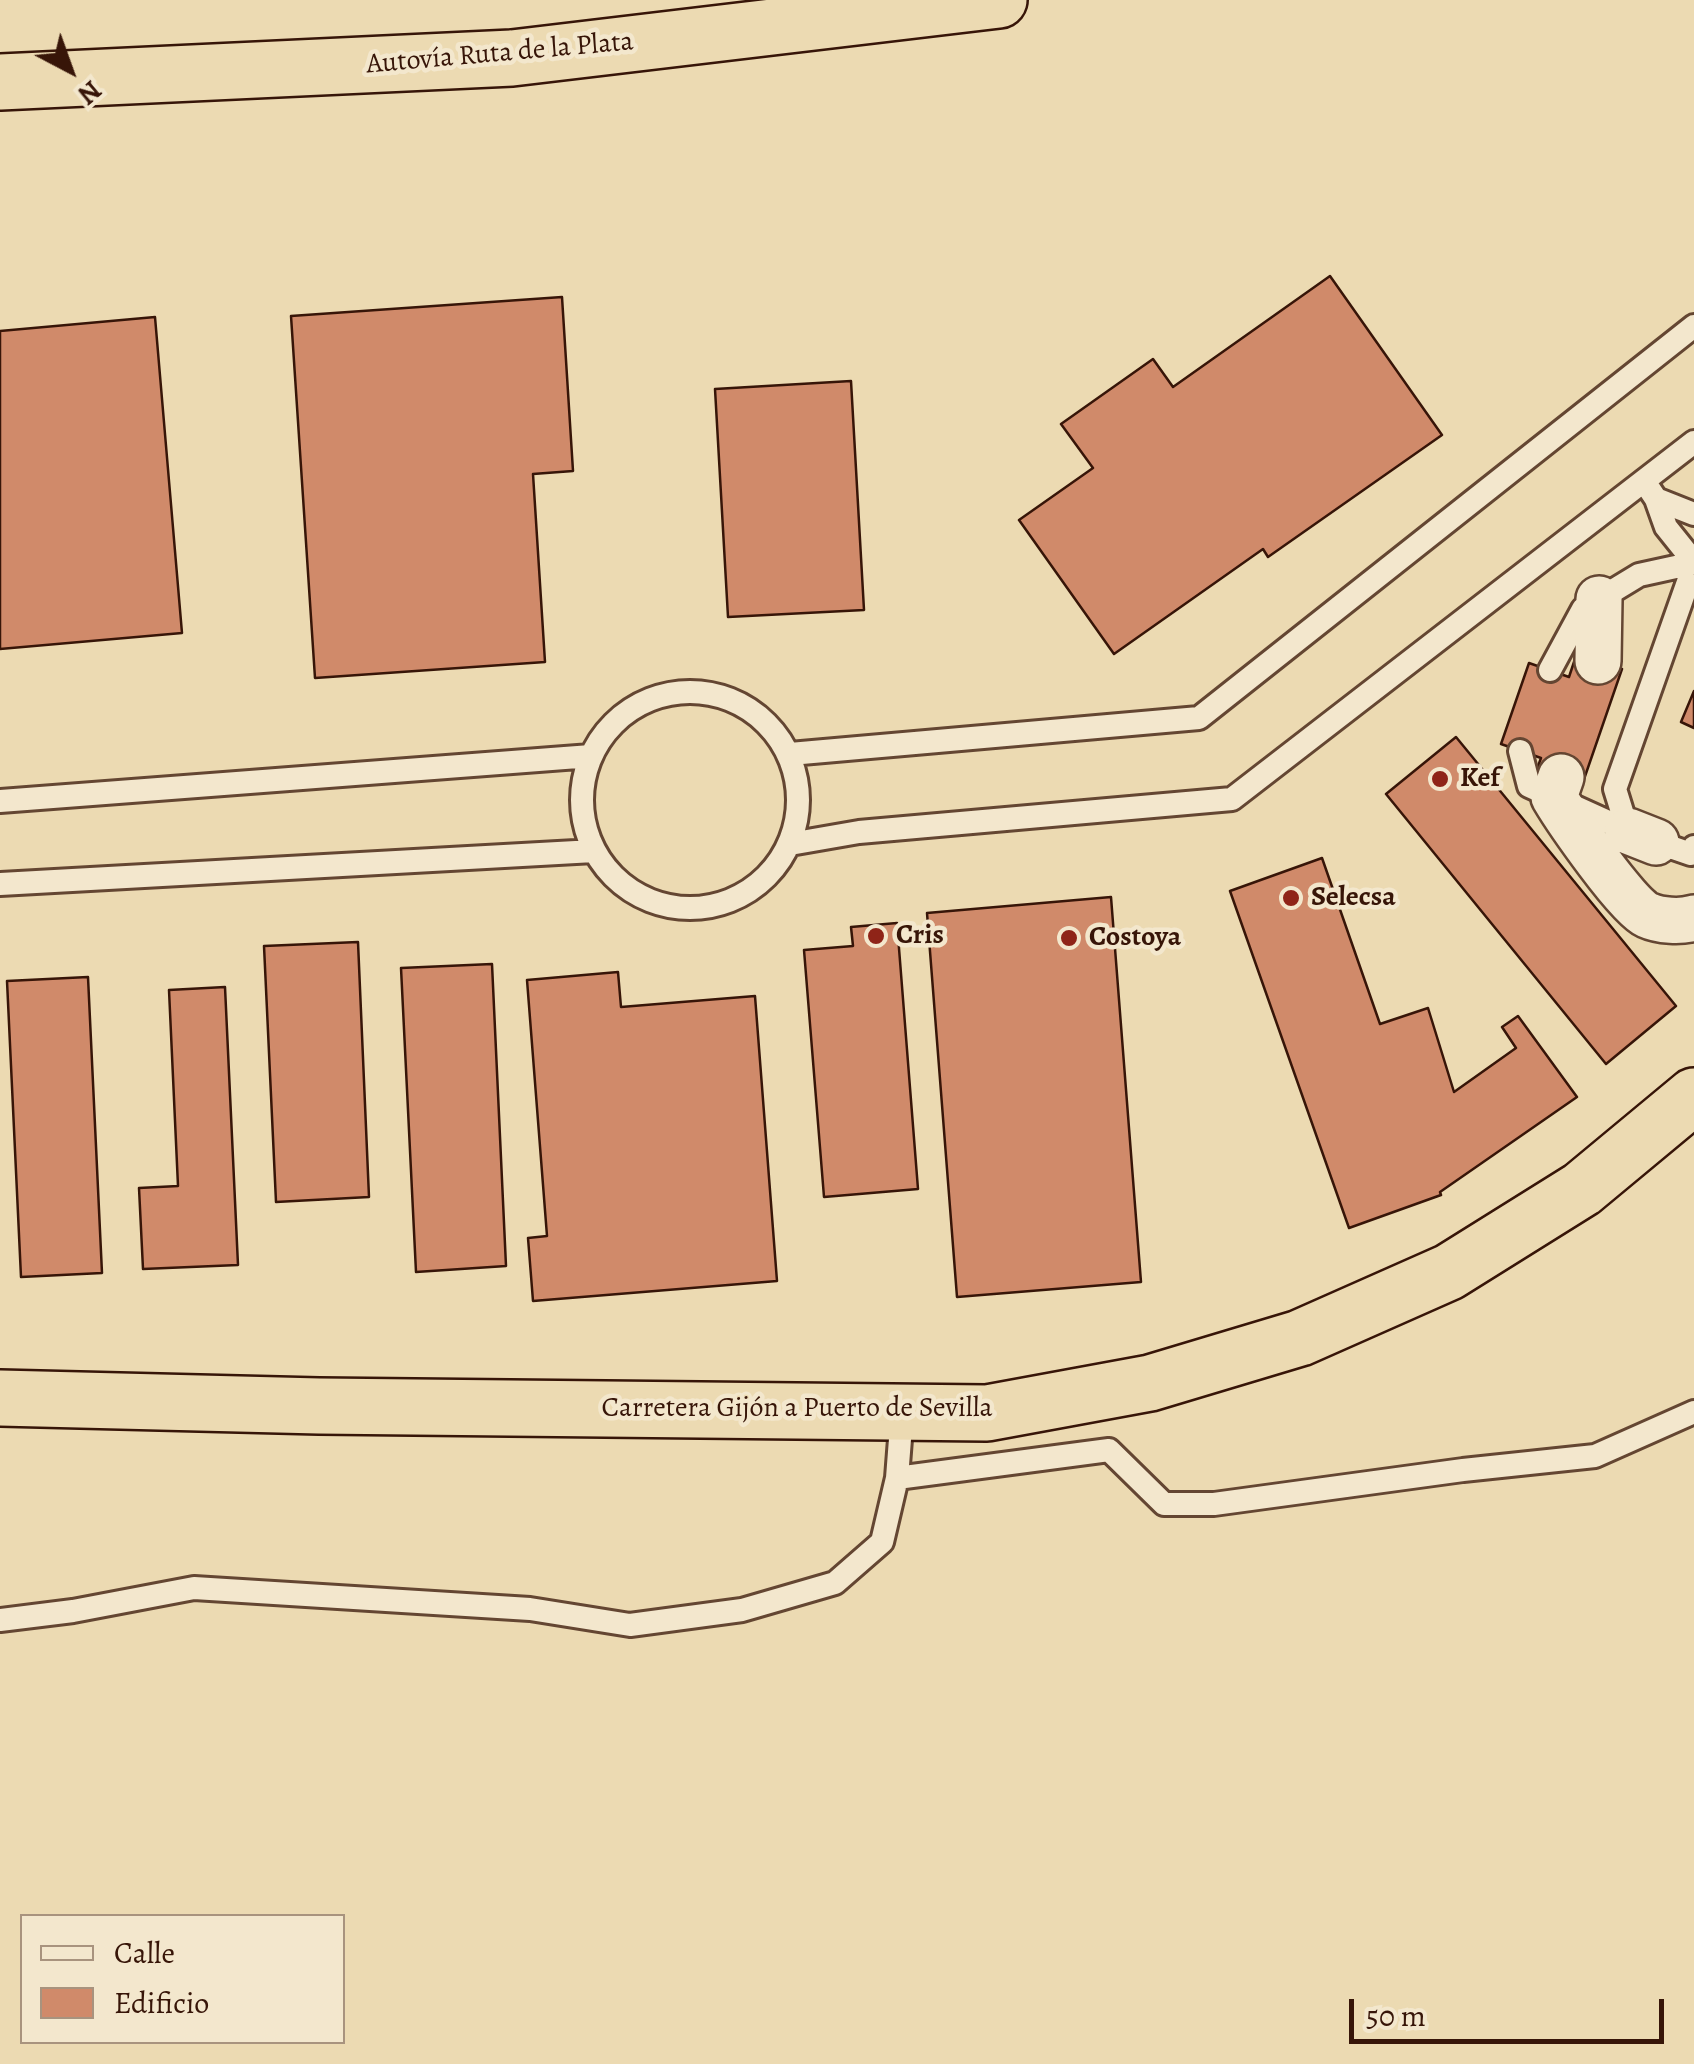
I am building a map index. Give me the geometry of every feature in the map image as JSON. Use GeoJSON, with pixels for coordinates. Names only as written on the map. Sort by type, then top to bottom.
{"type":"FeatureCollection","features":[{"type":"Feature","properties":{"kind":"highway","name":"Autovía Ruta de la Plata"},"geometry":{"type":"LineString","coordinates":[[0,82],[512,58],[999,0]]}},
{"type":"Feature","properties":{"kind":"highway","name":"Carretera Gijón a Puerto de Sevilla"},"geometry":{"type":"LineString","coordinates":[[0,1398],[987,1414],[1150,1383],[1300,1338],[1466,1261],[1582,1189],[1694,1096]]}},
{"type":"Feature","properties":{"kind":"street"},"geometry":{"type":"LineString","coordinates":[[1598,599],[1598,660]]}},
{"type":"Feature","properties":{"kind":"street"},"geometry":{"type":"LineString","coordinates":[[1558,787],[1575,832],[1644,914],[1663,919],[1694,918]]}},
{"type":"Feature","properties":{"kind":"lane"},"geometry":{"type":"LineString","coordinates":[[790,754],[1199,718],[1694,326]]}},
{"type":"Feature","properties":{"kind":"lane"},"geometry":{"type":"LineString","coordinates":[[790,844],[859,832],[1232,799],[1650,490],[1694,442]]}},
{"type":"Feature","properties":{"kind":"lane"},"geometry":{"type":"LineString","coordinates":[[1650,490],[1694,514]]}},
{"type":"Feature","properties":{"kind":"lane"},"geometry":{"type":"LineString","coordinates":[[1650,490],[1666,526],[1694,563]]}},
{"type":"Feature","properties":{"kind":"lane"},"geometry":{"type":"LineString","coordinates":[[1550,670],[1583,609],[1639,576],[1694,563]]}},
{"type":"Feature","properties":{"kind":"lane"},"geometry":{"type":"LineString","coordinates":[[1673,846],[1614,789],[1694,563]]}},
{"type":"Feature","properties":{"kind":"lane"},"geometry":{"type":"LineString","coordinates":[[694,690],[735,700],[770,724],[790,754],[800,800],[790,844],[764,879],[728,902],[698,908],[645,899],[611,874],[584,830],[582,796],[591,756],[616,720],[651,698],[694,690]]}},
{"type":"Feature","properties":{"kind":"lane"},"geometry":{"type":"LineString","coordinates":[[1520,751],[1529,786],[1558,787],[1673,846]]}},
{"type":"Feature","properties":{"kind":"lane"},"geometry":{"type":"LineString","coordinates":[[0,801],[591,756]]}},
{"type":"Feature","properties":{"kind":"lane"},"geometry":{"type":"LineString","coordinates":[[0,884],[594,850]]}},
{"type":"Feature","properties":{"kind":"lane"},"geometry":{"type":"LineString","coordinates":[[0,1620],[73,1611],[194,1588],[530,1609],[630,1626],[742,1610],[835,1583],[882,1542],[897,1478],[902,1412]]}},
{"type":"Feature","properties":{"kind":"lane"},"geometry":{"type":"LineString","coordinates":[[897,1478],[1109,1450],[1164,1504],[1214,1504],[1595,1456],[1694,1412]]}},
{"type":"Feature","properties":{"kind":"building"},"geometry":{"type":"Polygon","coordinates":[[[1330,276],[1442,435],[1268,557],[1263,549],[1114,654],[1019,520],[1093,468],[1061,424],[1153,359],[1173,387],[1330,276]]]}},
{"type":"Feature","properties":{"kind":"building"},"geometry":{"type":"Polygon","coordinates":[[[562,297],[573,471],[533,474],[545,662],[315,678],[291,316],[562,297]]]}},
{"type":"Feature","properties":{"kind":"building"},"geometry":{"type":"Polygon","coordinates":[[[155,317],[182,633],[0,649],[0,331],[155,317]]]}},
{"type":"Feature","properties":{"kind":"building"},"geometry":{"type":"Polygon","coordinates":[[[851,381],[864,610],[728,617],[715,389],[851,381]]]}},
{"type":"Feature","properties":{"kind":"building"},"geometry":{"type":"Polygon","coordinates":[[[1577,653],[1622,669],[1582,785],[1537,769],[1541,758],[1501,744],[1529,663],[1569,677],[1577,653]]]}},
{"type":"Feature","properties":{"kind":"building"},"geometry":{"type":"Polygon","coordinates":[[[1694,691],[1694,728],[1681,722],[1694,691]]]}},
{"type":"Feature","properties":{"kind":"building"},"geometry":{"type":"Polygon","coordinates":[[[1456,737],[1676,1006],[1606,1064],[1386,794],[1456,737]]]}},
{"type":"Feature","properties":{"kind":"building"},"geometry":{"type":"Polygon","coordinates":[[[1322,858],[1380,1024],[1428,1008],[1454,1092],[1516,1048],[1502,1027],[1518,1016],[1577,1097],[1440,1192],[1441,1195],[1349,1228],[1230,891],[1322,858]]]}},
{"type":"Feature","properties":{"kind":"building"},"geometry":{"type":"Polygon","coordinates":[[[1111,897],[1141,1282],[957,1297],[927,913],[1111,897]]]}},
{"type":"Feature","properties":{"kind":"building"},"geometry":{"type":"Polygon","coordinates":[[[897,923],[918,1189],[824,1197],[804,950],[853,946],[851,927],[897,923]]]}},
{"type":"Feature","properties":{"kind":"building"},"geometry":{"type":"Polygon","coordinates":[[[358,942],[369,1197],[276,1202],[264,946],[358,942]]]}},
{"type":"Feature","properties":{"kind":"building"},"geometry":{"type":"Polygon","coordinates":[[[492,964],[506,1266],[416,1272],[401,968],[492,964]]]}},
{"type":"Feature","properties":{"kind":"building"},"geometry":{"type":"Polygon","coordinates":[[[618,972],[621,1007],[755,996],[777,1281],[533,1301],[528,1238],[547,1236],[527,980],[618,972]]]}},
{"type":"Feature","properties":{"kind":"building"},"geometry":{"type":"Polygon","coordinates":[[[88,977],[102,1273],[21,1277],[7,981],[88,977]]]}},
{"type":"Feature","properties":{"kind":"building"},"geometry":{"type":"Polygon","coordinates":[[[225,987],[238,1265],[143,1269],[139,1188],[178,1186],[169,990],[225,987]]]}},
{"type":"Feature","properties":{"kind":"place","name":"Kef"},"geometry":{"type":"Point","coordinates":[1440,779]}},
{"type":"Feature","properties":{"kind":"place","name":"Selecsa"},"geometry":{"type":"Point","coordinates":[1291,898]}},
{"type":"Feature","properties":{"kind":"place","name":"Cris"},"geometry":{"type":"Point","coordinates":[876,936]}},
{"type":"Feature","properties":{"kind":"place","name":"Costoya"},"geometry":{"type":"Point","coordinates":[1069,938]}}]}
